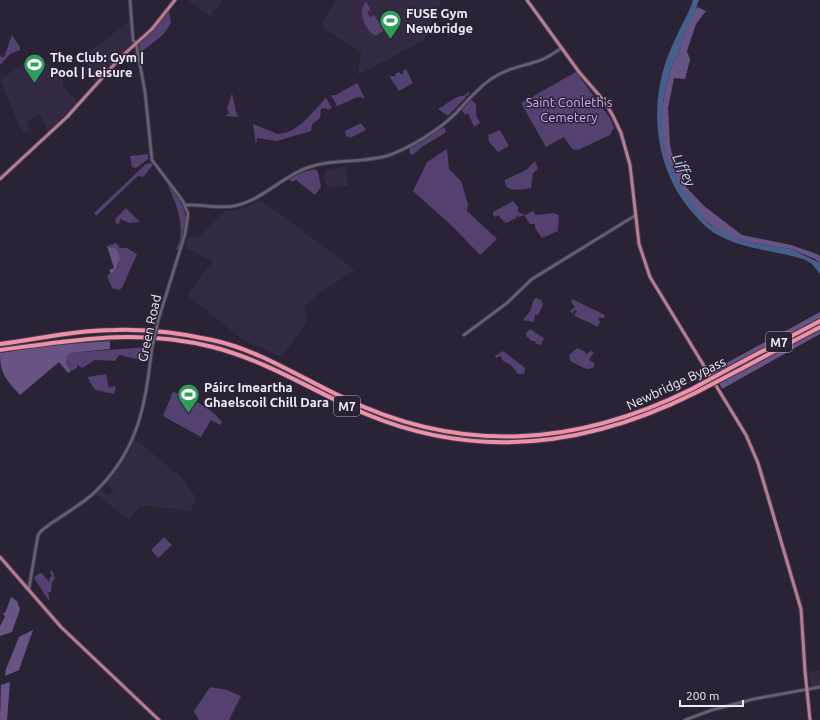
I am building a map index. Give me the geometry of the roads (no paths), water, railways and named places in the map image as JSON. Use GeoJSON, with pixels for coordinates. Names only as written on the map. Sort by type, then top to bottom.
{"type":"FeatureCollection","features":[{"type":"Feature","properties":{"kind":"highway","name":"Newbridge Bypass"},"geometry":{"type":"LineString","coordinates":[[0,344],[83,332],[114,330],[158,331],[206,338],[237,347],[265,359],[344,399],[381,414],[414,424],[474,435],[532,436],[579,430],[626,418],[694,391],[738,364],[820,321]]}},
{"type":"Feature","properties":{"kind":"highway","name":"Newbridge Bypass"},"geometry":{"type":"LineString","coordinates":[[0,350],[98,337],[152,337],[189,342],[236,354],[264,364],[342,403],[395,424],[446,437],[489,442],[531,441],[556,439],[604,430],[640,418],[820,327]]}},
{"type":"Feature","properties":{"kind":"main road"},"geometry":{"type":"LineString","coordinates":[[0,179],[67,117],[136,43],[156,25],[175,0]]}},
{"type":"Feature","properties":{"kind":"main road"},"geometry":{"type":"LineString","coordinates":[[527,0],[579,72],[605,102],[613,116],[621,133],[630,165],[639,245],[650,277],[746,435],[758,463],[801,609],[810,720]]}},
{"type":"Feature","properties":{"kind":"main road"},"geometry":{"type":"LineString","coordinates":[[0,557],[29,588],[61,627],[159,720]]}},
{"type":"Feature","properties":{"kind":"street"},"geometry":{"type":"LineString","coordinates":[[130,0],[134,40],[136,43],[145,92],[152,160],[186,205],[225,207],[242,204],[258,197],[304,169],[320,165],[371,160],[391,154],[436,130],[457,112],[471,95],[498,75],[514,67],[541,60],[562,48]]}},
{"type":"Feature","properties":{"kind":"street","name":"Green Road"},"geometry":{"type":"LineString","coordinates":[[29,588],[38,538],[41,531],[70,512],[95,492],[128,449],[141,418],[152,348],[158,321],[185,234],[188,214],[186,205]]}},
{"type":"Feature","properties":{"kind":"street"},"geometry":{"type":"LineString","coordinates":[[464,335],[507,303],[532,279],[636,215]]}},
{"type":"Feature","properties":{"kind":"street"},"geometry":{"type":"LineString","coordinates":[[685,720],[712,710],[754,699],[820,687]]}},
{"type":"Feature","properties":{"kind":"water"},"geometry":{"type":"Polygon","coordinates":[[[693,0],[699,0],[693,17],[683,37],[679,55],[673,63],[663,102],[663,143],[666,155],[678,181],[703,218],[712,226],[741,241],[791,249],[820,263],[820,274],[811,263],[803,259],[748,247],[713,232],[692,212],[672,182],[660,148],[657,111],[659,93],[662,75],[667,59],[693,0]]]}},
{"type":"Feature","properties":{"kind":"place","name":"FUSE Gym Newbridge"},"geometry":{"type":"Point","coordinates":[391,40]}},
{"type":"Feature","properties":{"kind":"place","name":"The Club: Gym | Pool | Leisure"},"geometry":{"type":"Point","coordinates":[34,84]}},
{"type":"Feature","properties":{"kind":"place","name":"Páirc Imeartha Ghaelscoil Chill Dara"},"geometry":{"type":"Point","coordinates":[189,414]}},
{"type":"Feature","properties":{"kind":"park label","name":"Saint Conleth's Cemetery"},"geometry":{"type":"Point","coordinates":[569,110]}},
{"type":"Feature","properties":{"kind":"water label","name":"Liffey"},"geometry":{"type":"Point","coordinates":[684,170]}}]}
